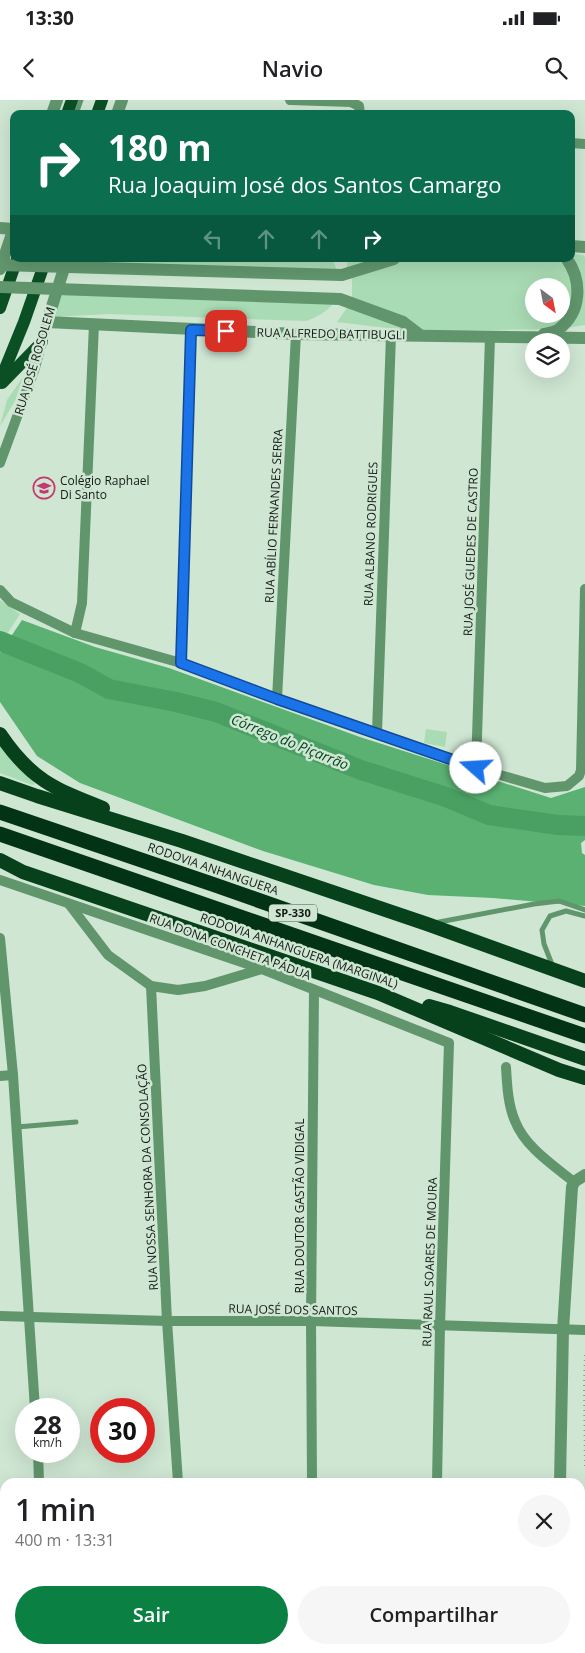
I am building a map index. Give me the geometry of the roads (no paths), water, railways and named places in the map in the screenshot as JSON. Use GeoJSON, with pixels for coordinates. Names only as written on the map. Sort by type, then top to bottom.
{"type":"FeatureCollection","features":[{"type":"Feature","properties":{"kind":"highway"},"geometry":{"type":"LineString","coordinates":[[0,734],[28,768],[50,786],[161,830],[182,841]]}},
{"type":"Feature","properties":{"kind":"highway"},"geometry":{"type":"LineString","coordinates":[[0,783],[182,841],[585,980]]}},
{"type":"Feature","properties":{"kind":"highway","name":"RODOVIA ANHANGUERA"},"geometry":{"type":"LineString","coordinates":[[0,812],[215,885],[585,1015]]}},
{"type":"Feature","properties":{"kind":"highway","name":"SP-330"},"geometry":{"type":"LineString","coordinates":[[0,834],[585,1036]]}},
{"type":"Feature","properties":{"kind":"highway","name":"RODOVIA ANHANGUERA (MARGINAL)"},"geometry":{"type":"LineString","coordinates":[[0,860],[23,872],[378,993],[559,1070],[585,1078]]}},
{"type":"Feature","properties":{"kind":"highway"},"geometry":{"type":"LineString","coordinates":[[0,866],[23,872]]}},
{"type":"Feature","properties":{"kind":"highway"},"geometry":{"type":"LineString","coordinates":[[378,993],[450,1012],[585,1058]]}},
{"type":"Feature","properties":{"kind":"main road"},"geometry":{"type":"LineString","coordinates":[[0,308],[16,262]]}},
{"type":"Feature","properties":{"kind":"main road"},"geometry":{"type":"LineString","coordinates":[[0,381],[24,322],[45,262]]}},
{"type":"Feature","properties":{"kind":"main road"},"geometry":{"type":"LineString","coordinates":[[0,385],[42,342]]}},
{"type":"Feature","properties":{"kind":"street"},"geometry":{"type":"LineString","coordinates":[[290,100],[351,102],[359,106],[360,110]]}},
{"type":"Feature","properties":{"kind":"street"},"geometry":{"type":"LineString","coordinates":[[0,269],[10,240]]}},
{"type":"Feature","properties":{"kind":"street","name":"RUA JOSÉ ROSOLEM"},"geometry":{"type":"LineString","coordinates":[[0,463],[29,386],[66,262]]}},
{"type":"Feature","properties":{"kind":"street"},"geometry":{"type":"LineString","coordinates":[[0,265],[342,275],[384,262]]}},
{"type":"Feature","properties":{"kind":"street"},"geometry":{"type":"LineString","coordinates":[[546,333],[558,330],[570,319],[576,304],[579,289],[575,273],[569,262]]}},
{"type":"Feature","properties":{"kind":"street"},"geometry":{"type":"LineString","coordinates":[[0,287],[340,299],[403,322],[420,335]]}},
{"type":"Feature","properties":{"kind":"street","name":"RUA ALFREDO BATTIBUGLI"},"geometry":{"type":"LineString","coordinates":[[47,322],[296,334],[525,338]]}},
{"type":"Feature","properties":{"kind":"street"},"geometry":{"type":"LineString","coordinates":[[75,633],[82,604],[94,324]]}},
{"type":"Feature","properties":{"kind":"street"},"geometry":{"type":"LineString","coordinates":[[181,663],[191,330]]}},
{"type":"Feature","properties":{"kind":"street","name":"RUA ABÍLIO FERNANDES SERRA"},"geometry":{"type":"LineString","coordinates":[[277,699],[296,334]]}},
{"type":"Feature","properties":{"kind":"street","name":"RUA ALBANO RODRIGUES"},"geometry":{"type":"LineString","coordinates":[[377,733],[391,335]]}},
{"type":"Feature","properties":{"kind":"street","name":"RUA JOSÉ GUEDES DE CASTRO"},"geometry":{"type":"LineString","coordinates":[[476,768],[490,337]]}},
{"type":"Feature","properties":{"kind":"street","name":"RUA ALFREDO BATTIBUGLI"},"geometry":{"type":"LineString","coordinates":[[570,338],[585,338]]}},
{"type":"Feature","properties":{"kind":"street"},"geometry":{"type":"LineString","coordinates":[[0,590],[11,602],[75,633],[181,663],[277,699],[476,768],[545,788],[567,786],[579,776],[582,765],[584,750],[583,636],[585,588]]}},
{"type":"Feature","properties":{"kind":"street","name":"RUA DONA CONCHETA PÁDUA"},"geometry":{"type":"LineString","coordinates":[[0,880],[262,969],[449,1043]]}},
{"type":"Feature","properties":{"kind":"street"},"geometry":{"type":"LineString","coordinates":[[69,904],[108,955],[150,986],[178,990],[205,986],[262,969]]}},
{"type":"Feature","properties":{"kind":"street"},"geometry":{"type":"LineString","coordinates":[[0,938],[17,1128],[34,1398]]}},
{"type":"Feature","properties":{"kind":"street","name":"RUA NOSSA SENHORA DA CONSOLAÇÃO"},"geometry":{"type":"LineString","coordinates":[[150,986],[167,1321],[178,1478]]}},
{"type":"Feature","properties":{"kind":"street","name":"RUA DOUTOR GASTÃO VIDIGAL"},"geometry":{"type":"LineString","coordinates":[[312,1478],[311,1322],[314,990]]}},
{"type":"Feature","properties":{"kind":"street","name":"RUA RAUL SOARES DE MOURA"},"geometry":{"type":"LineString","coordinates":[[437,1478],[449,1043]]}},
{"type":"Feature","properties":{"kind":"street"},"geometry":{"type":"LineString","coordinates":[[506,1067],[508,1092],[514,1120],[519,1130],[528,1143],[541,1155],[580,1179],[572,1187],[563,1330],[560,1478]]}},
{"type":"Feature","properties":{"kind":"street"},"geometry":{"type":"LineString","coordinates":[[0,1076],[13,1075]]}},
{"type":"Feature","properties":{"kind":"street","name":"RUA JOSÉ DOS SANTOS"},"geometry":{"type":"LineString","coordinates":[[0,1316],[585,1330]]}},
{"type":"Feature","properties":{"kind":"street"},"geometry":{"type":"LineString","coordinates":[[38,1463],[39,1478]]}},
{"type":"Feature","properties":{"kind":"lane"},"geometry":{"type":"LineString","coordinates":[[426,924],[559,901],[585,910]]}},
{"type":"Feature","properties":{"kind":"lane"},"geometry":{"type":"LineString","coordinates":[[554,970],[544,944],[542,930],[550,916],[566,910],[585,916]]}},
{"type":"Feature","properties":{"kind":"lane"},"geometry":{"type":"LineString","coordinates":[[17,1128],[76,1122]]}},
{"type":"Feature","properties":{"kind":"waterway","name":"Córrego do Piçarrão"},"geometry":{"type":"LineString","coordinates":[[0,641],[80,673],[109,689],[216,712],[361,770],[446,797],[489,815],[558,825],[585,826]]}},
{"type":"Feature","properties":{"kind":"place","name":"Colégio Raphael Di Santo"},"geometry":{"type":"Point","coordinates":[44,488]}}]}
